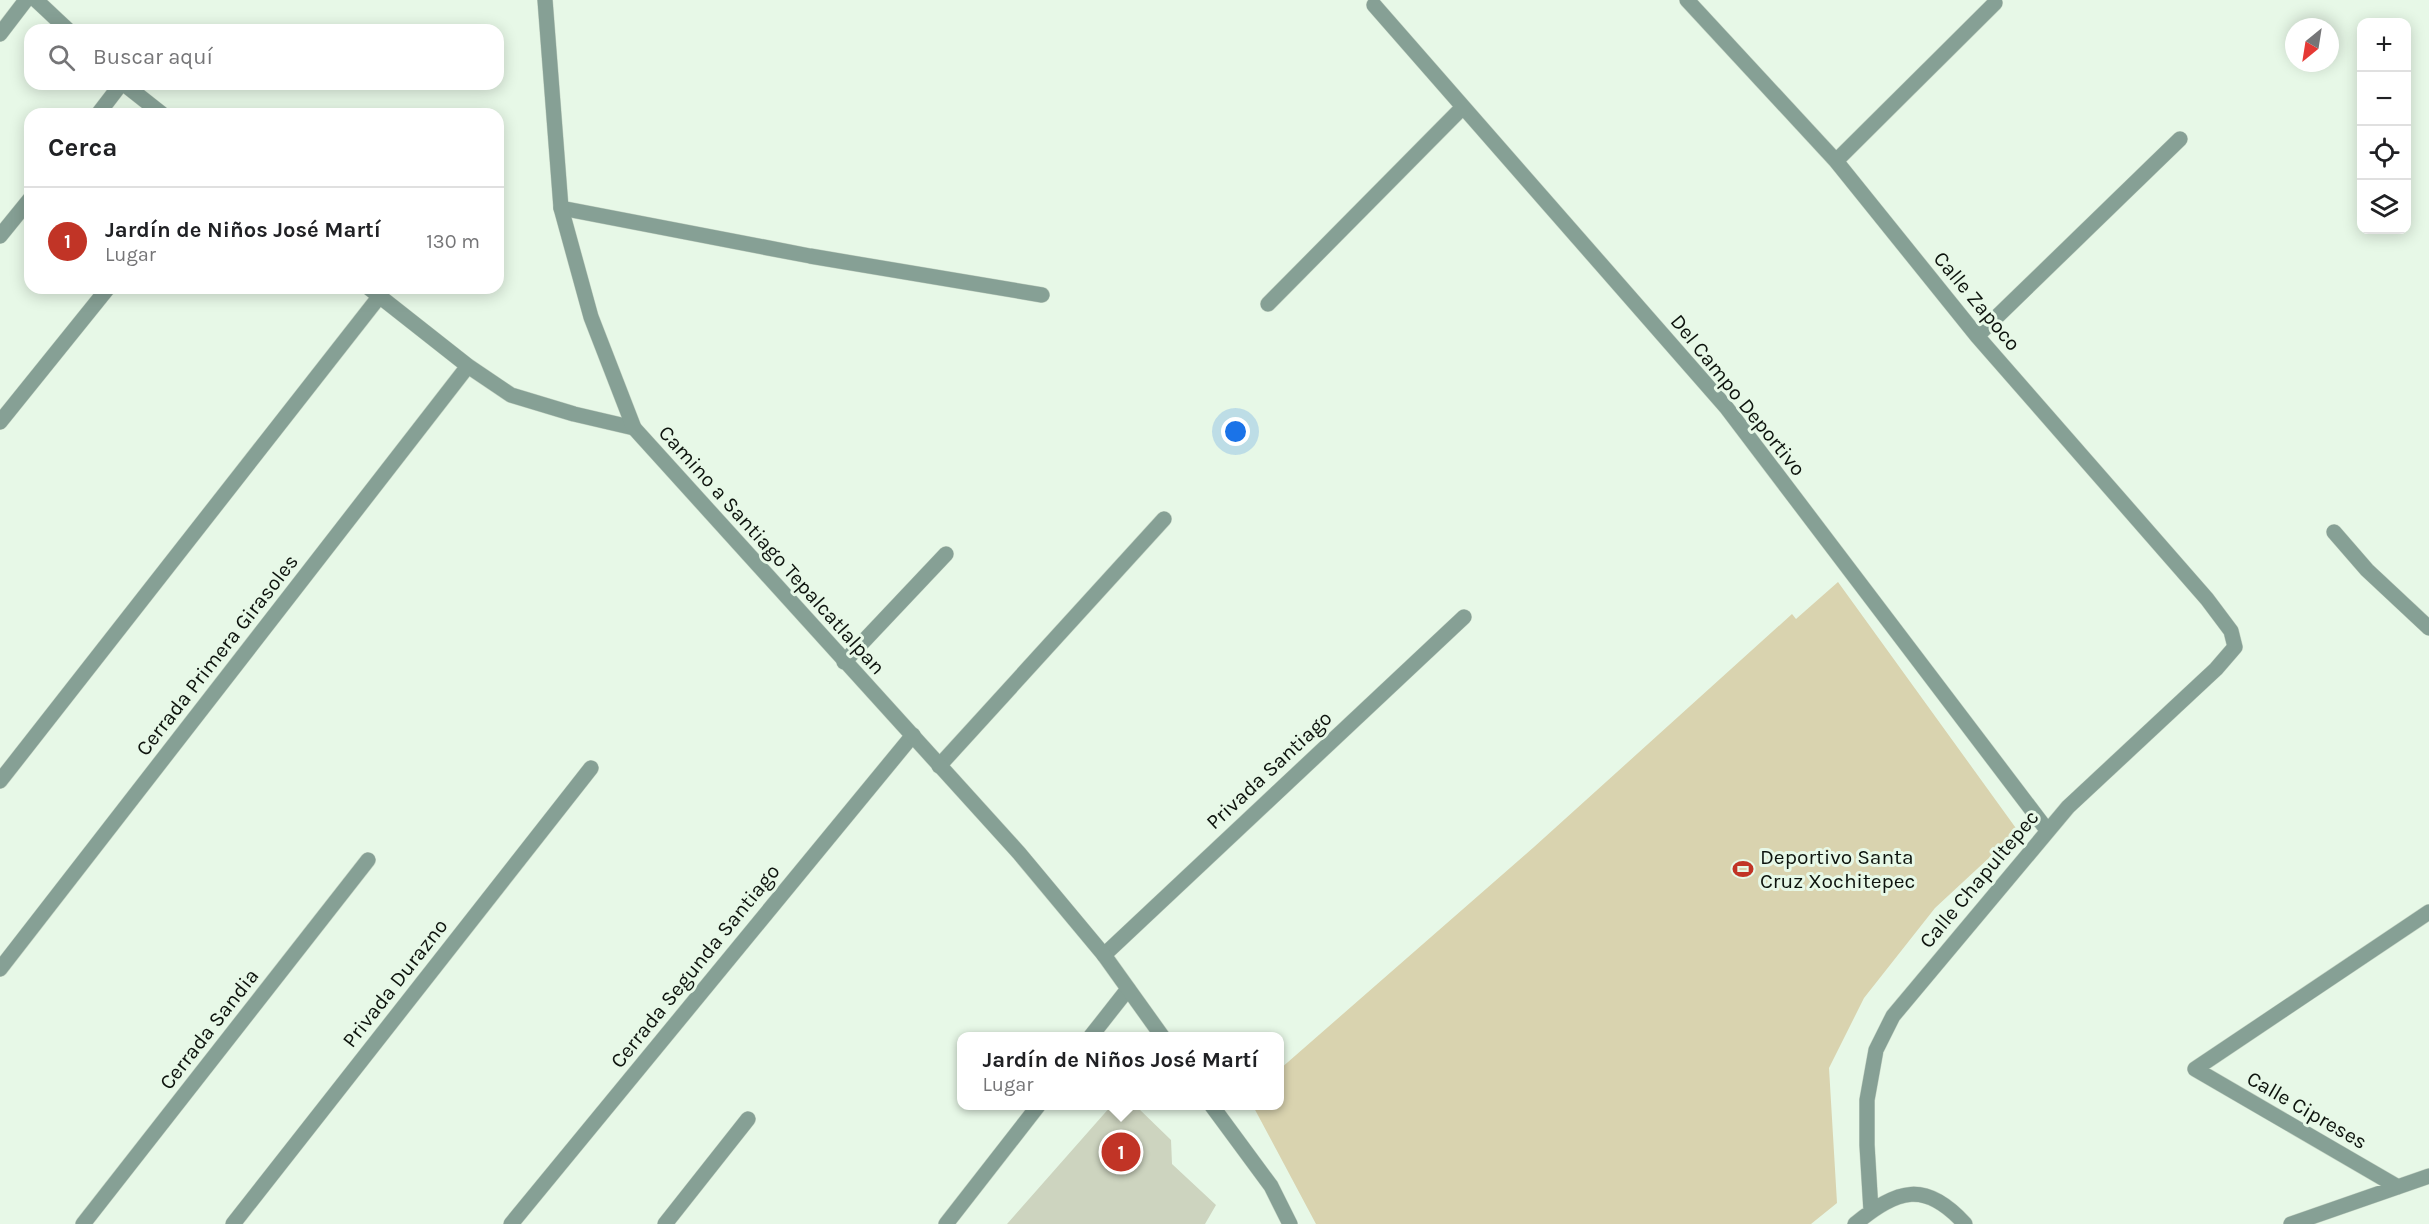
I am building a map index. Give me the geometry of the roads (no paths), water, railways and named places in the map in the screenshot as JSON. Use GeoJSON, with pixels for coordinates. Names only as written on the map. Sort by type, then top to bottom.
{"type":"FeatureCollection","features":[{"type":"Feature","properties":{"kind":"street"},"geometry":{"type":"LineString","coordinates":[[0,34],[26,0]]}},
{"type":"Feature","properties":{"kind":"street"},"geometry":{"type":"LineString","coordinates":[[36,0],[62,24]]}},
{"type":"Feature","properties":{"kind":"street","name":"Camino a Santiago Tepalcatlalpan"},"geometry":{"type":"LineString","coordinates":[[545,0],[561,208],[591,316],[634,428],[1019,853],[1104,955],[1159,1032]]}},
{"type":"Feature","properties":{"kind":"street","name":"Calle Zapoco"},"geometry":{"type":"LineString","coordinates":[[1688,0],[1836,160],[1977,336],[2207,599],[2231,631]]}},
{"type":"Feature","properties":{"kind":"street"},"geometry":{"type":"LineString","coordinates":[[1836,160],[1995,3]]}},
{"type":"Feature","properties":{"kind":"street","name":"Del Campo Deportivo"},"geometry":{"type":"LineString","coordinates":[[1374,5],[1726,407],[2048,830]]}},
{"type":"Feature","properties":{"kind":"street"},"geometry":{"type":"LineString","coordinates":[[103,108],[118,90]]}},
{"type":"Feature","properties":{"kind":"street"},"geometry":{"type":"LineString","coordinates":[[131,90],[154,108]]}},
{"type":"Feature","properties":{"kind":"street"},"geometry":{"type":"LineString","coordinates":[[1268,304],[1462,108]]}},
{"type":"Feature","properties":{"kind":"street"},"geometry":{"type":"LineString","coordinates":[[1977,336],[2180,139]]}},
{"type":"Feature","properties":{"kind":"street"},"geometry":{"type":"LineString","coordinates":[[0,236],[24,206]]}},
{"type":"Feature","properties":{"kind":"street"},"geometry":{"type":"LineString","coordinates":[[561,208],[810,256],[1042,295]]}},
{"type":"Feature","properties":{"kind":"street"},"geometry":{"type":"LineString","coordinates":[[0,422],[103,294]]}},
{"type":"Feature","properties":{"kind":"street"},"geometry":{"type":"LineString","coordinates":[[0,781],[372,294]]}},
{"type":"Feature","properties":{"kind":"street"},"geometry":{"type":"LineString","coordinates":[[377,294],[468,366],[511,395],[574,414],[634,428]]}},
{"type":"Feature","properties":{"kind":"street","name":"Cerrada Primera Girasoles"},"geometry":{"type":"LineString","coordinates":[[0,969],[468,366]]}},
{"type":"Feature","properties":{"kind":"street"},"geometry":{"type":"LineString","coordinates":[[939,766],[1164,519]]}},
{"type":"Feature","properties":{"kind":"street"},"geometry":{"type":"LineString","coordinates":[[2334,532],[2367,570],[2429,628]]}},
{"type":"Feature","properties":{"kind":"street"},"geometry":{"type":"LineString","coordinates":[[844,662],[946,554]]}},
{"type":"Feature","properties":{"kind":"street","name":"Privada Santiago"},"geometry":{"type":"LineString","coordinates":[[1104,955],[1464,617]]}},
{"type":"Feature","properties":{"kind":"street","name":"Calle Chapultepec"},"geometry":{"type":"LineString","coordinates":[[1871,1211],[1867,1100],[1876,1050],[1893,1016],[2068,807],[2216,669],[2235,647],[2231,631]]}},
{"type":"Feature","properties":{"kind":"street","name":"Cerrada Segunda Santiago"},"geometry":{"type":"LineString","coordinates":[[511,1224],[913,735]]}},
{"type":"Feature","properties":{"kind":"street","name":"Privada Durazno"},"geometry":{"type":"LineString","coordinates":[[233,1224],[591,768]]}},
{"type":"Feature","properties":{"kind":"street","name":"Cerrada Sandia"},"geometry":{"type":"LineString","coordinates":[[83,1224],[368,860]]}},
{"type":"Feature","properties":{"kind":"street","name":"Calle Cipreses"},"geometry":{"type":"LineString","coordinates":[[2398,1187],[2195,1069],[2429,912]]}},
{"type":"Feature","properties":{"kind":"street"},"geometry":{"type":"LineString","coordinates":[[1094,1032],[1128,989]]}},
{"type":"Feature","properties":{"kind":"street"},"geometry":{"type":"LineString","coordinates":[[946,1224],[1035,1110]]}},
{"type":"Feature","properties":{"kind":"street"},"geometry":{"type":"LineString","coordinates":[[1215,1110],[1270,1186],[1290,1224]]}},
{"type":"Feature","properties":{"kind":"street"},"geometry":{"type":"LineString","coordinates":[[665,1224],[748,1119]]}},
{"type":"Feature","properties":{"kind":"street"},"geometry":{"type":"LineString","coordinates":[[2291,1224],[2429,1176]]}},
{"type":"Feature","properties":{"kind":"street"},"geometry":{"type":"LineString","coordinates":[[1855,1224],[1871,1211],[1903,1194],[1925,1194],[1953,1211],[1965,1224]]}},
{"type":"Feature","properties":{"kind":"place","name":"Deportivo Santa Cruz Xochitepec"},"geometry":{"type":"Point","coordinates":[1743,869]}},
{"type":"Feature","properties":{"kind":"place","name":"Jardín de Niños José Martí"},"geometry":{"type":"Point","coordinates":[1121,1152]}}]}
